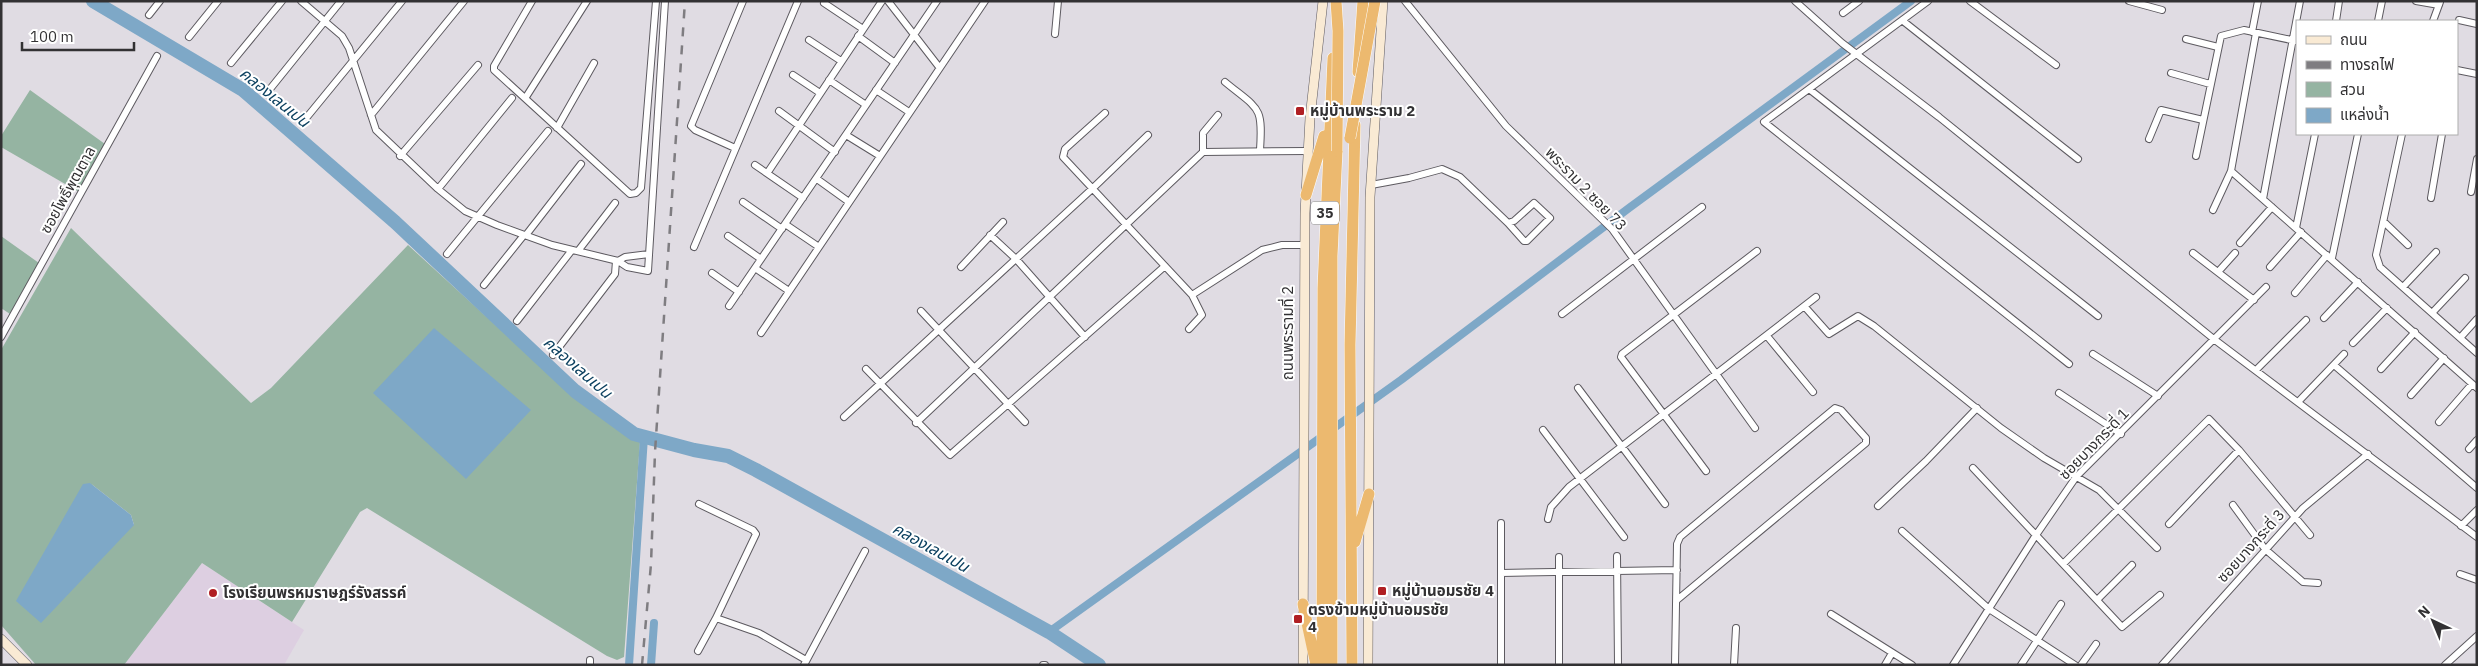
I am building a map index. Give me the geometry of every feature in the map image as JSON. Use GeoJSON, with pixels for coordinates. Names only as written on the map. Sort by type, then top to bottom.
{"type":"FeatureCollection","features":[{"type":"Feature","properties":{"kind":"highway","name":"35"},"geometry":{"type":"LineString","coordinates":[[1322,665],[1322,288],[1329,118],[1338,1]]}},
{"type":"Feature","properties":{"kind":"highway"},"geometry":{"type":"LineString","coordinates":[[1332,665],[1332,256],[1337,131],[1338,1]]}},
{"type":"Feature","properties":{"kind":"highway","name":"35"},"geometry":{"type":"LineString","coordinates":[[1351,663],[1350,400],[1353,181],[1364,1]]}},
{"type":"Feature","properties":{"kind":"highway"},"geometry":{"type":"LineString","coordinates":[[1351,663],[1344,326],[1348,173],[1350,138],[1375,1]]}},
{"type":"Feature","properties":{"kind":"highway"},"geometry":{"type":"LineString","coordinates":[[1306,195],[1329,118]]}},
{"type":"Feature","properties":{"kind":"highway"},"geometry":{"type":"LineString","coordinates":[[1351,557],[1369,494]]}},
{"type":"Feature","properties":{"kind":"highway"},"geometry":{"type":"LineString","coordinates":[[1303,604],[1316,665]]}},
{"type":"Feature","properties":{"kind":"main road","name":"ถนนพระรามที่ 2"},"geometry":{"type":"LineString","coordinates":[[1303,665],[1304,245],[1308,151],[1323,1]]}},
{"type":"Feature","properties":{"kind":"main road"},"geometry":{"type":"LineString","coordinates":[[1368,665],[1371,185],[1384,1]]}},
{"type":"Feature","properties":{"kind":"main road"},"geometry":{"type":"LineString","coordinates":[[1,639],[27,665]]}},
{"type":"Feature","properties":{"kind":"street"},"geometry":{"type":"LineString","coordinates":[[149,15],[160,1]]}},
{"type":"Feature","properties":{"kind":"street"},"geometry":{"type":"LineString","coordinates":[[189,37],[218,1]]}},
{"type":"Feature","properties":{"kind":"street"},"geometry":{"type":"LineString","coordinates":[[231,63],[282,1]]}},
{"type":"Feature","properties":{"kind":"street"},"geometry":{"type":"LineString","coordinates":[[301,1],[342,36],[354,62],[376,130],[400,156],[465,211],[525,235],[617,261],[627,267],[648,271],[665,1]]}},
{"type":"Feature","properties":{"kind":"street"},"geometry":{"type":"LineString","coordinates":[[266,94],[341,1]]}},
{"type":"Feature","properties":{"kind":"street"},"geometry":{"type":"LineString","coordinates":[[307,117],[354,62],[402,1]]}},
{"type":"Feature","properties":{"kind":"street"},"geometry":{"type":"LineString","coordinates":[[371,115],[464,1]]}},
{"type":"Feature","properties":{"kind":"street"},"geometry":{"type":"LineString","coordinates":[[532,1],[493,68],[556,128],[630,194],[636,193],[640,188],[656,1]]}},
{"type":"Feature","properties":{"kind":"street"},"geometry":{"type":"LineString","coordinates":[[526,98],[587,1]]}},
{"type":"Feature","properties":{"kind":"street"},"geometry":{"type":"LineString","coordinates":[[735,148],[695,130],[691,126],[744,1]]}},
{"type":"Feature","properties":{"kind":"street"},"geometry":{"type":"LineString","coordinates":[[694,247],[798,1]]}},
{"type":"Feature","properties":{"kind":"street"},"geometry":{"type":"LineString","coordinates":[[768,172],[882,1]]}},
{"type":"Feature","properties":{"kind":"street"},"geometry":{"type":"LineString","coordinates":[[888,1],[939,68]]}},
{"type":"Feature","properties":{"kind":"street"},"geometry":{"type":"LineString","coordinates":[[729,306],[937,1]]}},
{"type":"Feature","properties":{"kind":"street"},"geometry":{"type":"LineString","coordinates":[[761,333],[985,1]]}},
{"type":"Feature","properties":{"kind":"street"},"geometry":{"type":"LineString","coordinates":[[1055,34],[1058,1]]}},
{"type":"Feature","properties":{"kind":"street","name":"พระราม 2 ซอย 73"},"geometry":{"type":"LineString","coordinates":[[1405,1],[1506,126],[1612,229],[1756,428]]}},
{"type":"Feature","properties":{"kind":"street"},"geometry":{"type":"LineString","coordinates":[[1794,1],[1842,43],[1939,116],[2215,340],[2477,537]]}},
{"type":"Feature","properties":{"kind":"street"},"geometry":{"type":"LineString","coordinates":[[1843,13],[1859,1]]}},
{"type":"Feature","properties":{"kind":"street"},"geometry":{"type":"LineString","coordinates":[[1928,1],[1764,122],[2070,364]]}},
{"type":"Feature","properties":{"kind":"street"},"geometry":{"type":"LineString","coordinates":[[1970,1],[2056,65]]}},
{"type":"Feature","properties":{"kind":"street"},"geometry":{"type":"LineString","coordinates":[[2130,1],[2162,10]]}},
{"type":"Feature","properties":{"kind":"street"},"geometry":{"type":"LineString","coordinates":[[2213,210],[2231,171],[2258,1]]}},
{"type":"Feature","properties":{"kind":"street"},"geometry":{"type":"LineString","coordinates":[[2298,20],[2300,1]]}},
{"type":"Feature","properties":{"kind":"street"},"geometry":{"type":"LineString","coordinates":[[2336,20],[2339,1]]}},
{"type":"Feature","properties":{"kind":"street"},"geometry":{"type":"LineString","coordinates":[[2416,1],[2440,3],[2433,20]]}},
{"type":"Feature","properties":{"kind":"street"},"geometry":{"type":"LineString","coordinates":[[2378,20],[2381,2]]}},
{"type":"Feature","properties":{"kind":"street"},"geometry":{"type":"LineString","coordinates":[[824,3],[863,29]]}},
{"type":"Feature","properties":{"kind":"street"},"geometry":{"type":"LineString","coordinates":[[2460,20],[2477,24]]}},
{"type":"Feature","properties":{"kind":"street"},"geometry":{"type":"LineString","coordinates":[[1903,21],[2078,160]]}},
{"type":"Feature","properties":{"kind":"street"},"geometry":{"type":"LineString","coordinates":[[2196,156],[2218,47],[2223,35],[2244,30],[2295,41],[2263,199]]}},
{"type":"Feature","properties":{"kind":"street"},"geometry":{"type":"LineString","coordinates":[[858,36],[895,63]]}},
{"type":"Feature","properties":{"kind":"street"},"geometry":{"type":"LineString","coordinates":[[2186,39],[2218,47]]}},
{"type":"Feature","properties":{"kind":"street"},"geometry":{"type":"LineString","coordinates":[[809,40],[841,61]]}},
{"type":"Feature","properties":{"kind":"street","name":"ซอยโพธิ์พุฒตาล"},"geometry":{"type":"LineString","coordinates":[[1,337],[157,56]]}},
{"type":"Feature","properties":{"kind":"street"},"geometry":{"type":"LineString","coordinates":[[556,128],[594,63]]}},
{"type":"Feature","properties":{"kind":"street"},"geometry":{"type":"LineString","coordinates":[[400,156],[478,65]]}},
{"type":"Feature","properties":{"kind":"street"},"geometry":{"type":"LineString","coordinates":[[2458,70],[2477,74]]}},
{"type":"Feature","properties":{"kind":"street"},"geometry":{"type":"LineString","coordinates":[[2171,73],[2210,84]]}},
{"type":"Feature","properties":{"kind":"street"},"geometry":{"type":"LineString","coordinates":[[793,75],[820,93]]}},
{"type":"Feature","properties":{"kind":"street"},"geometry":{"type":"LineString","coordinates":[[829,80],[866,105]]}},
{"type":"Feature","properties":{"kind":"street"},"geometry":{"type":"LineString","coordinates":[[1225,82],[1257,109],[1262,120],[1260,150]]}},
{"type":"Feature","properties":{"kind":"street"},"geometry":{"type":"LineString","coordinates":[[1809,89],[2098,316]]}},
{"type":"Feature","properties":{"kind":"street"},"geometry":{"type":"LineString","coordinates":[[876,90],[909,112]]}},
{"type":"Feature","properties":{"kind":"street"},"geometry":{"type":"LineString","coordinates":[[438,189],[512,98]]}},
{"type":"Feature","properties":{"kind":"street"},"geometry":{"type":"LineString","coordinates":[[2148,139],[2161,110],[2203,120]]}},
{"type":"Feature","properties":{"kind":"street"},"geometry":{"type":"LineString","coordinates":[[779,111],[800,124],[835,152]]}},
{"type":"Feature","properties":{"kind":"street"},"geometry":{"type":"LineString","coordinates":[[1105,113],[1062,153],[1063,157],[1125,226],[1192,295],[1202,315],[1189,329]]}},
{"type":"Feature","properties":{"kind":"street"},"geometry":{"type":"LineString","coordinates":[[1203,152],[1203,133],[1218,115]]}},
{"type":"Feature","properties":{"kind":"street"},"geometry":{"type":"LineString","coordinates":[[447,254],[548,131]]}},
{"type":"Feature","properties":{"kind":"street"},"geometry":{"type":"LineString","coordinates":[[844,417],[1092,189],[1148,134]]}},
{"type":"Feature","properties":{"kind":"street"},"geometry":{"type":"LineString","coordinates":[[846,135],[880,156]]}},
{"type":"Feature","properties":{"kind":"street"},"geometry":{"type":"LineString","coordinates":[[2270,267],[2299,230],[2315,135]]}},
{"type":"Feature","properties":{"kind":"street"},"geometry":{"type":"LineString","coordinates":[[2296,293],[2330,256],[2358,135]]}},
{"type":"Feature","properties":{"kind":"street"},"geometry":{"type":"LineString","coordinates":[[2402,135],[2376,255],[2377,262],[2477,352]]}},
{"type":"Feature","properties":{"kind":"street"},"geometry":{"type":"LineString","coordinates":[[2431,198],[2442,135]]}},
{"type":"Feature","properties":{"kind":"street"},"geometry":{"type":"LineString","coordinates":[[916,423],[1203,152],[1308,151]]}},
{"type":"Feature","properties":{"kind":"street"},"geometry":{"type":"LineString","coordinates":[[2471,192],[2477,159]]}},
{"type":"Feature","properties":{"kind":"street"},"geometry":{"type":"LineString","coordinates":[[484,284],[581,164]]}},
{"type":"Feature","properties":{"kind":"street"},"geometry":{"type":"LineString","coordinates":[[755,164],[802,198]]}},
{"type":"Feature","properties":{"kind":"street"},"geometry":{"type":"LineString","coordinates":[[1371,185],[1409,178],[1442,169],[1451,171],[1508,223],[1524,241],[1527,241],[1550,218],[1534,203],[1514,221],[1508,223]]}},
{"type":"Feature","properties":{"kind":"street"},"geometry":{"type":"LineString","coordinates":[[2231,171],[2330,256],[2475,386],[2440,422]]}},
{"type":"Feature","properties":{"kind":"street"},"geometry":{"type":"LineString","coordinates":[[817,179],[849,202]]}},
{"type":"Feature","properties":{"kind":"street"},"geometry":{"type":"LineString","coordinates":[[743,202],[819,247]]}},
{"type":"Feature","properties":{"kind":"street"},"geometry":{"type":"LineString","coordinates":[[517,321],[615,203]]}},
{"type":"Feature","properties":{"kind":"street"},"geometry":{"type":"LineString","coordinates":[[1562,314],[1702,207]]}},
{"type":"Feature","properties":{"kind":"street"},"geometry":{"type":"LineString","coordinates":[[2240,243],[2272,207]]}},
{"type":"Feature","properties":{"kind":"street"},"geometry":{"type":"LineString","coordinates":[[961,267],[1003,222]]}},
{"type":"Feature","properties":{"kind":"street"},"geometry":{"type":"LineString","coordinates":[[2384,222],[2408,245]]}},
{"type":"Feature","properties":{"kind":"street"},"geometry":{"type":"LineString","coordinates":[[990,235],[1016,259],[1085,336]]}},
{"type":"Feature","properties":{"kind":"street"},"geometry":{"type":"LineString","coordinates":[[728,236],[761,259]]}},
{"type":"Feature","properties":{"kind":"street"},"geometry":{"type":"LineString","coordinates":[[1192,295],[1262,250],[1282,245],[1304,245]]}},
{"type":"Feature","properties":{"kind":"street"},"geometry":{"type":"LineString","coordinates":[[1706,471],[1621,357],[1622,354],[1757,251]]}},
{"type":"Feature","properties":{"kind":"street"},"geometry":{"type":"LineString","coordinates":[[2403,287],[2436,252]]}},
{"type":"Feature","properties":{"kind":"street"},"geometry":{"type":"LineString","coordinates":[[2193,253],[2254,300]]}},
{"type":"Feature","properties":{"kind":"street"},"geometry":{"type":"LineString","coordinates":[[2218,272],[2236,253]]}},
{"type":"Feature","properties":{"kind":"street"},"geometry":{"type":"LineString","coordinates":[[617,261],[625,257],[649,254]]}},
{"type":"Feature","properties":{"kind":"street"},"geometry":{"type":"LineString","coordinates":[[553,355],[616,274],[617,261]]}},
{"type":"Feature","properties":{"kind":"street"},"geometry":{"type":"LineString","coordinates":[[866,369],[916,423],[950,455],[1165,266]]}},
{"type":"Feature","properties":{"kind":"street"},"geometry":{"type":"LineString","coordinates":[[755,268],[789,291]]}},
{"type":"Feature","properties":{"kind":"street"},"geometry":{"type":"LineString","coordinates":[[712,273],[739,292]]}},
{"type":"Feature","properties":{"kind":"street"},"geometry":{"type":"LineString","coordinates":[[2432,313],[2465,278]]}},
{"type":"Feature","properties":{"kind":"street"},"geometry":{"type":"LineString","coordinates":[[2324,318],[2358,282]]}},
{"type":"Feature","properties":{"kind":"street","name":"ซอยบางกระดี่ 1"},"geometry":{"type":"LineString","coordinates":[[1953,665],[2036,535],[2076,477],[2266,287]]}},
{"type":"Feature","properties":{"kind":"street"},"geometry":{"type":"LineString","coordinates":[[1548,519],[1551,508],[1558,497],[1816,297]]}},
{"type":"Feature","properties":{"kind":"street"},"geometry":{"type":"LineString","coordinates":[[1805,307],[1829,334],[1858,316],[1863,318],[2044,458],[2099,490],[2157,548]]}},
{"type":"Feature","properties":{"kind":"street"},"geometry":{"type":"LineString","coordinates":[[2354,343],[2387,308]]}},
{"type":"Feature","properties":{"kind":"street"},"geometry":{"type":"LineString","coordinates":[[921,312],[940,329],[1025,422]]}},
{"type":"Feature","properties":{"kind":"street"},"geometry":{"type":"LineString","coordinates":[[2460,338],[2477,319]]}},
{"type":"Feature","properties":{"kind":"street"},"geometry":{"type":"LineString","coordinates":[[2256,370],[2306,320]]}},
{"type":"Feature","properties":{"kind":"street"},"geometry":{"type":"LineString","coordinates":[[2381,369],[2415,332]]}},
{"type":"Feature","properties":{"kind":"street"},"geometry":{"type":"LineString","coordinates":[[1767,336],[1813,392]]}},
{"type":"Feature","properties":{"kind":"street"},"geometry":{"type":"LineString","coordinates":[[2094,354],[2158,396]]}},
{"type":"Feature","properties":{"kind":"street"},"geometry":{"type":"LineString","coordinates":[[2298,402],[2344,354]]}},
{"type":"Feature","properties":{"kind":"street"},"geometry":{"type":"LineString","coordinates":[[2411,395],[2444,358]]}},
{"type":"Feature","properties":{"kind":"street"},"geometry":{"type":"LineString","coordinates":[[2334,365],[2477,488]]}},
{"type":"Feature","properties":{"kind":"street"},"geometry":{"type":"LineString","coordinates":[[1578,388],[1665,504]]}},
{"type":"Feature","properties":{"kind":"street"},"geometry":{"type":"LineString","coordinates":[[2059,393],[2121,434]]}},
{"type":"Feature","properties":{"kind":"street"},"geometry":{"type":"LineString","coordinates":[[1675,665],[1678,600],[1677,544],[1680,537],[1835,408],[1841,410],[1866,438],[1866,443],[1678,600]]}},
{"type":"Feature","properties":{"kind":"street"},"geometry":{"type":"LineString","coordinates":[[1878,506],[1978,408]]}},
{"type":"Feature","properties":{"kind":"street"},"geometry":{"type":"LineString","coordinates":[[2063,564],[2117,508],[2209,419],[2239,450],[2310,535]]}},
{"type":"Feature","properties":{"kind":"street"},"geometry":{"type":"LineString","coordinates":[[1543,430],[1624,536]]}},
{"type":"Feature","properties":{"kind":"street"},"geometry":{"type":"LineString","coordinates":[[2469,449],[2477,440]]}},
{"type":"Feature","properties":{"kind":"street"},"geometry":{"type":"LineString","coordinates":[[2169,524],[2239,450]]}},
{"type":"Feature","properties":{"kind":"street","name":"ซอยบางกระดี่ 3"},"geometry":{"type":"LineString","coordinates":[[2162,665],[2295,516],[2368,454]]}},
{"type":"Feature","properties":{"kind":"street"},"geometry":{"type":"LineString","coordinates":[[1973,468],[2122,627],[2160,595]]}},
{"type":"Feature","properties":{"kind":"street"},"geometry":{"type":"LineString","coordinates":[[698,651],[756,534],[753,530],[700,504]]}},
{"type":"Feature","properties":{"kind":"street"},"geometry":{"type":"LineString","coordinates":[[2233,505],[2265,549],[2303,582],[2318,583]]}},
{"type":"Feature","properties":{"kind":"street"},"geometry":{"type":"LineString","coordinates":[[2462,526],[2477,510]]}},
{"type":"Feature","properties":{"kind":"street"},"geometry":{"type":"LineString","coordinates":[[1500,523],[1501,665]]}},
{"type":"Feature","properties":{"kind":"street"},"geometry":{"type":"LineString","coordinates":[[1902,531],[1989,609],[2075,665]]}},
{"type":"Feature","properties":{"kind":"street"},"geometry":{"type":"LineString","coordinates":[[716,618],[759,633],[805,662],[866,551]]}},
{"type":"Feature","properties":{"kind":"street"},"geometry":{"type":"LineString","coordinates":[[1618,556],[1618,665]]}},
{"type":"Feature","properties":{"kind":"street"},"geometry":{"type":"LineString","coordinates":[[1559,557],[1559,665]]}},
{"type":"Feature","properties":{"kind":"street"},"geometry":{"type":"LineString","coordinates":[[2097,600],[2132,565]]}},
{"type":"Feature","properties":{"kind":"street"},"geometry":{"type":"LineString","coordinates":[[1501,573],[1677,570]]}},
{"type":"Feature","properties":{"kind":"street"},"geometry":{"type":"LineString","coordinates":[[2460,574],[2477,580]]}},
{"type":"Feature","properties":{"kind":"street"},"geometry":{"type":"LineString","coordinates":[[2021,665],[2061,604]]}},
{"type":"Feature","properties":{"kind":"street"},"geometry":{"type":"LineString","coordinates":[[1831,614],[1912,665]]}},
{"type":"Feature","properties":{"kind":"street"},"geometry":{"type":"LineString","coordinates":[[1734,665],[1736,628]]}},
{"type":"Feature","properties":{"kind":"street"},"geometry":{"type":"LineString","coordinates":[[2445,665],[2477,636]]}},
{"type":"Feature","properties":{"kind":"street"},"geometry":{"type":"LineString","coordinates":[[2082,665],[2096,644]]}},
{"type":"Feature","properties":{"kind":"street"},"geometry":{"type":"LineString","coordinates":[[1885,665],[1892,653]]}},
{"type":"Feature","properties":{"kind":"shaded area","name":"โรงเรียนพรหมราษฎร์รังสรรค์"},"geometry":{"type":"Polygon","coordinates":[[[202,563],[304,630],[284,665],[124,665],[202,563]]]}},
{"type":"Feature","properties":{"kind":"green space"},"geometry":{"type":"Polygon","coordinates":[[[30,90],[105,144],[79,192],[1,147],[1,136],[30,90]]]}},
{"type":"Feature","properties":{"kind":"green space"},"geometry":{"type":"Polygon","coordinates":[[[71,228],[251,403],[271,388],[408,245],[549,374],[593,411],[640,442],[624,657],[617,660],[607,656],[367,508],[360,512],[292,622],[202,563],[124,665],[36,665],[1,625],[1,350],[71,228]],[[90,483],[134,525],[131,515],[90,483]]]}},
{"type":"Feature","properties":{"kind":"green space"},"geometry":{"type":"Polygon","coordinates":[[[1,236],[39,263],[10,314],[1,308],[1,236]]]}},
{"type":"Feature","properties":{"kind":"water"},"geometry":{"type":"Polygon","coordinates":[[[434,328],[531,410],[466,479],[373,393],[434,328]]]}},
{"type":"Feature","properties":{"kind":"water"},"geometry":{"type":"Polygon","coordinates":[[[90,483],[131,515],[134,525],[41,623],[16,601],[83,484],[90,483]]]}},
{"type":"Feature","properties":{"kind":"waterway","name":"คลองเลนเปน"},"geometry":{"type":"LineString","coordinates":[[93,1],[243,90],[395,222],[575,391],[634,434],[694,450],[728,456],[1049,632],[1099,665]]}},
{"type":"Feature","properties":{"kind":"waterway"},"geometry":{"type":"LineString","coordinates":[[1049,632],[1401,380],[1629,208],[1911,1]]}},
{"type":"Feature","properties":{"kind":"waterway"},"geometry":{"type":"LineString","coordinates":[[629,665],[644,437]]}},
{"type":"Feature","properties":{"kind":"waterway"},"geometry":{"type":"LineString","coordinates":[[651,665],[654,623]]}},
{"type":"Feature","properties":{"kind":"railway"},"geometry":{"type":"LineString","coordinates":[[642,665],[651,564],[655,452],[685,1]]}},
{"type":"Feature","properties":{"kind":"place","name":"หมู่บ้านพระราม 2"},"geometry":{"type":"Point","coordinates":[1300,111]}},
{"type":"Feature","properties":{"kind":"place","name":"หมู่บ้านอมรชัย 4"},"geometry":{"type":"Point","coordinates":[1382,591]}},
{"type":"Feature","properties":{"kind":"place","name":"โรงเรียนพรหมราษฎร์รังสรรค์"},"geometry":{"type":"Point","coordinates":[213,593]}},
{"type":"Feature","properties":{"kind":"place","name":"ตรงข้ามหมู่บ้านอมรชัย 4"},"geometry":{"type":"Point","coordinates":[1298,619]}}]}
